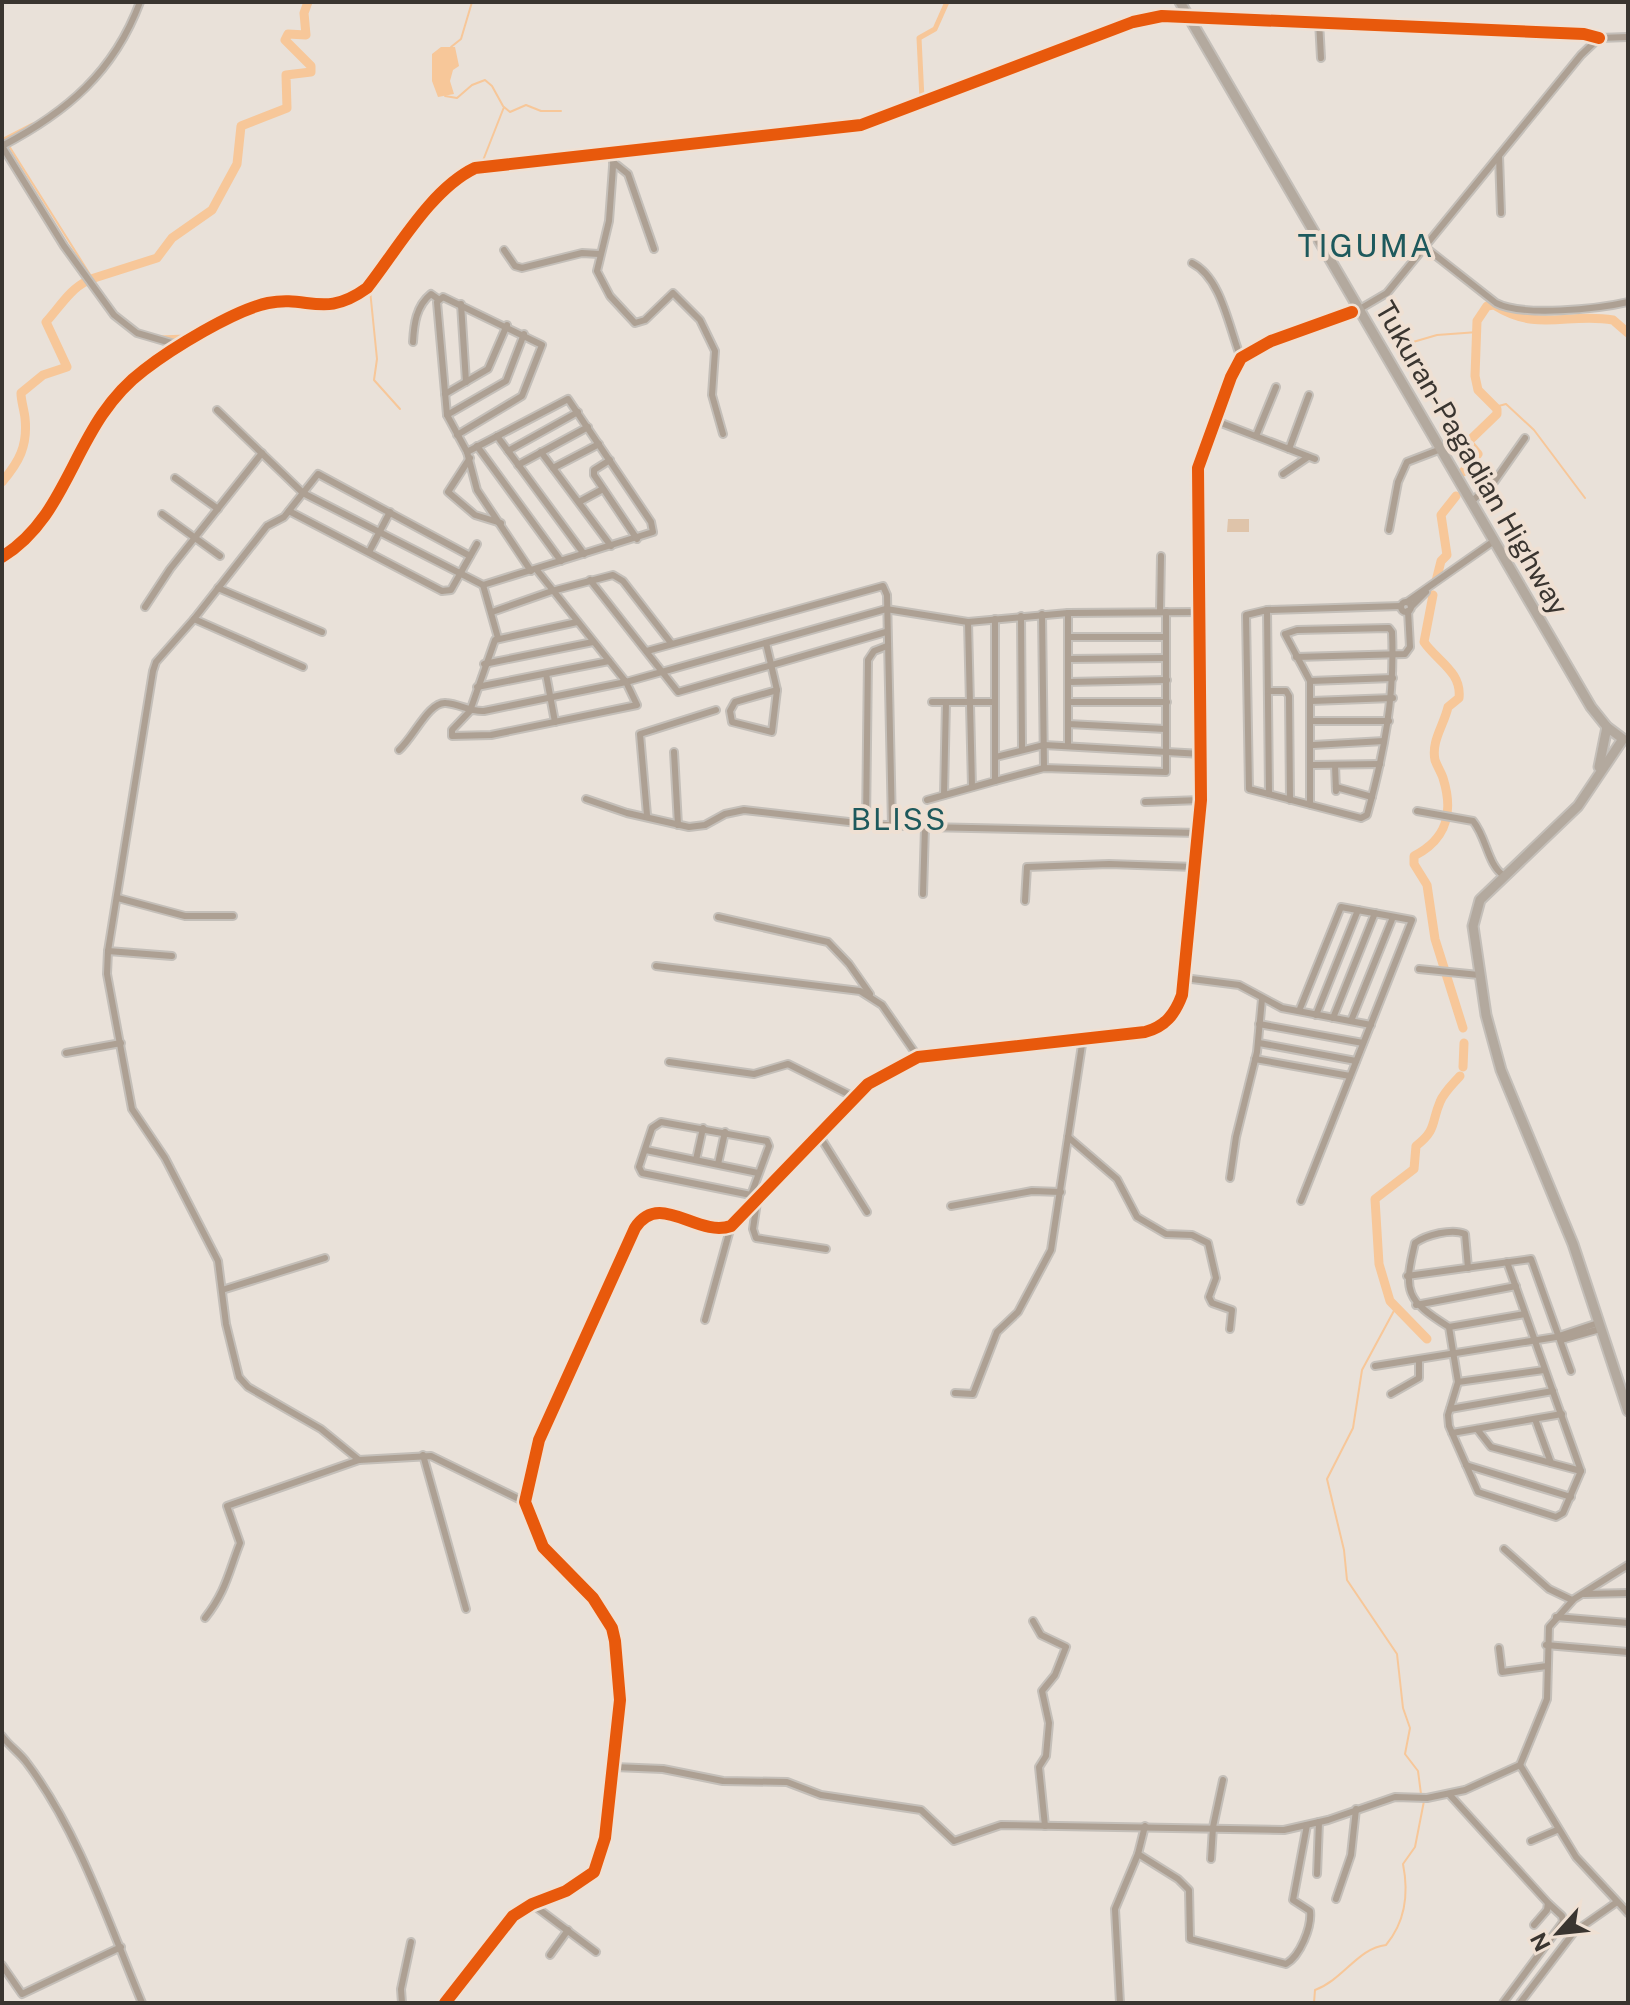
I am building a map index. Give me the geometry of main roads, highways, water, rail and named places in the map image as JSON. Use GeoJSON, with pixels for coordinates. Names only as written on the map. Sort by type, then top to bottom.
{"type":"FeatureCollection","features":[{"type":"Feature","properties":{"kind":"highway","name":"Tukuran-Pagadian Highway"},"geometry":{"type":"LineString","coordinates":[[1180,2],[1356,311],[1472,501],[1591,707],[1607,727],[1623,739],[1598,774]]}},
{"type":"Feature","properties":{"kind":"highway"},"geometry":{"type":"LineString","coordinates":[[1607,727],[1598,774],[1578,806],[1480,900],[1475,913],[1479,975],[1501,1070],[1561,1212],[1625,1394],[1628,1411]]}},
{"type":"Feature","properties":{"kind":"waterway"},"geometry":{"type":"LineString","coordinates":[[91,279],[157,258],[172,238],[212,210],[237,164],[241,126],[287,108],[286,75],[311,72],[311,66],[285,40],[288,34],[306,35],[304,13],[308,2]]}},
{"type":"Feature","properties":{"kind":"waterway"},"geometry":{"type":"LineString","coordinates":[[451,47],[461,39],[472,2]]}},
{"type":"Feature","properties":{"kind":"waterway"},"geometry":{"type":"LineString","coordinates":[[855,123],[922,99],[919,38],[935,29],[947,2]]}},
{"type":"Feature","properties":{"kind":"waterway"},"geometry":{"type":"LineString","coordinates":[[445,96],[457,98],[472,85],[485,80],[503,106]]}},
{"type":"Feature","properties":{"kind":"waterway"},"geometry":{"type":"LineString","coordinates":[[482,163],[504,107],[510,112],[526,105],[541,111],[561,111]]}},
{"type":"Feature","properties":{"kind":"waterway"},"geometry":{"type":"LineString","coordinates":[[2,141],[33,125]]}},
{"type":"Feature","properties":{"kind":"waterway"},"geometry":{"type":"LineString","coordinates":[[484,163],[690,141]]}},
{"type":"Feature","properties":{"kind":"waterway"},"geometry":{"type":"LineString","coordinates":[[9,146],[106,300]]}},
{"type":"Feature","properties":{"kind":"waterway"},"geometry":{"type":"LineString","coordinates":[[433,198],[457,172],[466,169]]}},
{"type":"Feature","properties":{"kind":"waterway"},"geometry":{"type":"LineString","coordinates":[[2,482],[18,460],[24,445],[26,428],[21,393],[43,375],[67,367],[46,322],[70,294],[87,281]]}},
{"type":"Feature","properties":{"kind":"waterway"},"geometry":{"type":"LineString","coordinates":[[370,290],[377,359],[374,380],[400,409]]}},
{"type":"Feature","properties":{"kind":"waterway"},"geometry":{"type":"LineString","coordinates":[[243,309],[278,297],[295,299]]}},
{"type":"Feature","properties":{"kind":"waterway"},"geometry":{"type":"LineString","coordinates":[[1463,472],[1478,454],[1468,442],[1497,414],[1497,409],[1478,390],[1475,376],[1477,321],[1487,306],[1494,305],[1510,313],[1539,320],[1613,320],[1628,333]]}},
{"type":"Feature","properties":{"kind":"waterway"},"geometry":{"type":"LineString","coordinates":[[161,338],[185,337],[209,325]]}},
{"type":"Feature","properties":{"kind":"waterway"},"geometry":{"type":"LineString","coordinates":[[1413,342],[1437,335],[1478,332]]}},
{"type":"Feature","properties":{"kind":"waterway"},"geometry":{"type":"LineString","coordinates":[[1495,407],[1506,404],[1534,430],[1585,498]]}},
{"type":"Feature","properties":{"kind":"waterway"},"geometry":{"type":"LineString","coordinates":[[1436,581],[1441,561],[1447,555],[1441,515],[1456,496]]}},
{"type":"Feature","properties":{"kind":"waterway"},"geometry":{"type":"LineString","coordinates":[[1433,595],[1424,642],[1453,674],[1459,698],[1448,707],[1434,753],[1448,803],[1445,824],[1434,842],[1414,856],[1414,864],[1427,885],[1435,939],[1463,1028]]}},
{"type":"Feature","properties":{"kind":"waterway"},"geometry":{"type":"LineString","coordinates":[[1463,1067],[1464,1043]]}},
{"type":"Feature","properties":{"kind":"waterway"},"geometry":{"type":"LineString","coordinates":[[1427,1339],[1390,1301],[1379,1264],[1375,1199],[1414,1169],[1416,1146],[1430,1131],[1442,1098],[1460,1076]]}},
{"type":"Feature","properties":{"kind":"waterway"},"geometry":{"type":"LineString","coordinates":[[1396,1307],[1362,1370],[1353,1428],[1327,1479],[1344,1550],[1347,1580],[1397,1654],[1403,1708],[1410,1728],[1405,1754],[1418,1771],[1421,1794]]}},
{"type":"Feature","properties":{"kind":"waterway"},"geometry":{"type":"LineString","coordinates":[[1314,2003],[1315,1990],[1367,1952],[1386,1945],[1393,1936],[1402,1917],[1406,1896],[1403,1864],[1415,1847],[1424,1801]]}},
{"type":"Feature","properties":{"kind":"district","name":"TIGUMA"},"geometry":{"type":"Point","coordinates":[1366,246]}},
{"type":"Feature","properties":{"kind":"district","name":"BLISS"},"geometry":{"type":"Point","coordinates":[899,820]}}]}
